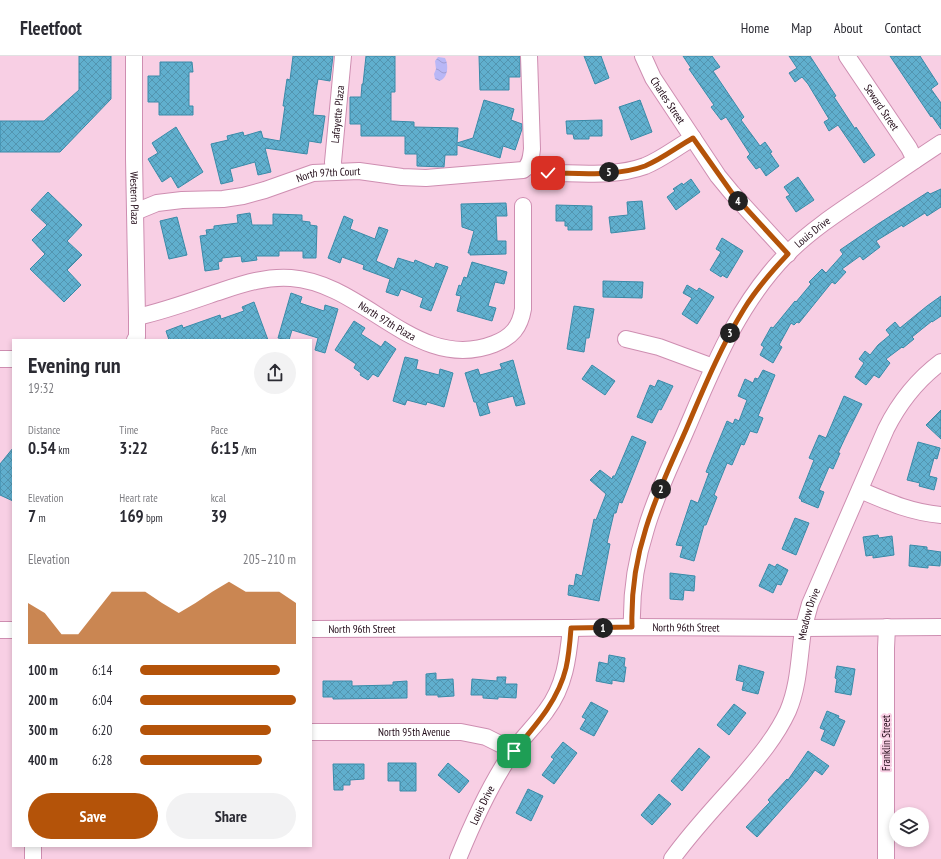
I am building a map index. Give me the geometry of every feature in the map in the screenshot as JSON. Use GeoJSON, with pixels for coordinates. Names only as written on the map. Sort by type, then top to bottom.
{"type":"FeatureCollection","features":[{"type":"Feature","properties":{"kind":"street","name":"Western Plaza"},"geometry":{"type":"LineString","coordinates":[[134,56],[137,317],[135,339]]}},
{"type":"Feature","properties":{"kind":"street","name":"Lafayette Plaza"},"geometry":{"type":"LineString","coordinates":[[334,172],[333,162],[343,56]]}},
{"type":"Feature","properties":{"kind":"street","name":"North 97th Court"},"geometry":{"type":"LineString","coordinates":[[135,212],[157,203],[182,200],[223,199],[243,196],[313,173],[359,171],[402,177],[426,178],[523,170],[530,161],[532,148],[529,56]]}},
{"type":"Feature","properties":{"kind":"street","name":"Charles Street"},"geometry":{"type":"LineString","coordinates":[[643,56],[653,78],[732,193],[788,254]]}},
{"type":"Feature","properties":{"kind":"street","name":"Seward Street"},"geometry":{"type":"LineString","coordinates":[[847,56],[909,148],[915,160]]}},
{"type":"Feature","properties":{"kind":"street"},"geometry":{"type":"LineString","coordinates":[[548,173],[609,172],[634,169],[656,161],[693,138]]}},
{"type":"Feature","properties":{"kind":"street","name":"Louis Drive"},"geometry":{"type":"LineString","coordinates":[[632,627],[636,572],[646,528],[659,493],[713,367],[744,308],[766,278],[805,238],[829,219],[941,143]]}},
{"type":"Feature","properties":{"kind":"street","name":"North 97th Plaza"},"geometry":{"type":"LineString","coordinates":[[137,317],[160,312],[252,281],[273,277],[291,278],[313,282],[336,290],[421,341],[438,347],[461,350],[491,345],[504,340],[512,334],[521,319],[523,309],[523,206]]}},
{"type":"Feature","properties":{"kind":"street"},"geometry":{"type":"LineString","coordinates":[[626,339],[659,347],[713,367]]}},
{"type":"Feature","properties":{"kind":"street"},"geometry":{"type":"LineString","coordinates":[[0,359],[12,359]]}},
{"type":"Feature","properties":{"kind":"street","name":"Meadow Drive"},"geometry":{"type":"LineString","coordinates":[[672,859],[694,830],[759,756],[778,730],[788,710],[795,689],[799,671],[804,628],[810,604],[892,416],[904,398],[920,380],[941,362]]}},
{"type":"Feature","properties":{"kind":"street"},"geometry":{"type":"LineString","coordinates":[[860,490],[916,512],[941,515]]}},
{"type":"Feature","properties":{"kind":"street","name":"Franklin Street"},"geometry":{"type":"LineString","coordinates":[[886,859],[887,627]]}},
{"type":"Feature","properties":{"kind":"street","name":"North 96th Street"},"geometry":{"type":"LineString","coordinates":[[312,629],[941,627]]}},
{"type":"Feature","properties":{"kind":"street","name":"Louis Drive"},"geometry":{"type":"LineString","coordinates":[[458,859],[475,816],[492,786],[514,751],[547,711],[558,692],[566,668],[571,628]]}},
{"type":"Feature","properties":{"kind":"street"},"geometry":{"type":"LineString","coordinates":[[0,630],[12,630]]}},
{"type":"Feature","properties":{"kind":"street","name":"North 95th Avenue"},"geometry":{"type":"LineString","coordinates":[[312,732],[461,732],[486,737],[514,751]]}},
{"type":"Feature","properties":{"kind":"street"},"geometry":{"type":"LineString","coordinates":[[33,847],[33,859]]}},
{"type":"Feature","properties":{"kind":"water"},"geometry":{"type":"Polygon","coordinates":[[[438,57],[445,58],[447,68],[446,75],[439,81],[435,79],[434,74],[436,69],[435,61],[438,57]]]}},
{"type":"Feature","properties":{"kind":"building"},"geometry":{"type":"Polygon","coordinates":[[[79,56],[111,56],[111,99],[60,152],[0,152],[0,121],[44,121],[79,90],[79,56]]]}},
{"type":"Feature","properties":{"kind":"building"},"geometry":{"type":"Polygon","coordinates":[[[293,56],[333,56],[330,81],[318,79],[316,91],[313,115],[325,116],[321,143],[309,141],[307,154],[265,148],[271,172],[258,175],[255,162],[230,169],[233,181],[221,184],[211,144],[228,140],[227,136],[243,132],[244,136],[261,131],[263,138],[280,141],[287,79],[290,80],[293,56]]]}},
{"type":"Feature","properties":{"kind":"building"},"geometry":{"type":"Polygon","coordinates":[[[366,56],[395,56],[395,92],[391,92],[391,121],[414,122],[414,127],[458,128],[457,143],[473,138],[484,100],[514,109],[511,120],[522,124],[522,129],[515,150],[503,146],[500,158],[457,145],[457,155],[445,155],[444,167],[417,166],[417,154],[405,154],[405,136],[361,136],[361,124],[350,124],[350,97],[361,97],[366,56]]]}},
{"type":"Feature","properties":{"kind":"building"},"geometry":{"type":"Polygon","coordinates":[[[479,56],[520,56],[520,77],[509,77],[509,90],[480,90],[479,56]]]}},
{"type":"Feature","properties":{"kind":"building"},"geometry":{"type":"Polygon","coordinates":[[[584,56],[601,56],[609,78],[595,84],[584,56]]]}},
{"type":"Feature","properties":{"kind":"building"},"geometry":{"type":"Polygon","coordinates":[[[683,56],[712,56],[720,67],[713,71],[744,117],[741,120],[760,146],[765,142],[772,152],[770,153],[779,166],[766,176],[760,167],[756,169],[747,157],[750,154],[726,117],[721,120],[711,107],[714,105],[689,69],[691,68],[683,56]]]}},
{"type":"Feature","properties":{"kind":"building"},"geometry":{"type":"Polygon","coordinates":[[[789,56],[810,56],[855,129],[856,127],[875,155],[864,163],[838,125],[829,131],[824,122],[829,119],[808,84],[802,77],[795,82],[789,73],[797,68],[789,56]]]}},
{"type":"Feature","properties":{"kind":"building"},"geometry":{"type":"Polygon","coordinates":[[[890,56],[920,56],[938,84],[931,89],[941,103],[941,129],[932,116],[931,117],[890,56]]]}},
{"type":"Feature","properties":{"kind":"building"},"geometry":{"type":"Polygon","coordinates":[[[160,62],[192,62],[193,72],[189,72],[189,106],[193,106],[193,115],[159,115],[159,102],[148,102],[148,76],[160,76],[160,62]]]}},
{"type":"Feature","properties":{"kind":"building"},"geometry":{"type":"Polygon","coordinates":[[[640,100],[652,132],[631,140],[619,107],[640,100]]]}},
{"type":"Feature","properties":{"kind":"building"},"geometry":{"type":"Polygon","coordinates":[[[602,120],[602,136],[589,136],[589,139],[574,139],[573,134],[567,134],[566,121],[602,120]]]}},
{"type":"Feature","properties":{"kind":"building"},"geometry":{"type":"Polygon","coordinates":[[[176,127],[203,172],[178,188],[171,176],[162,182],[148,159],[158,153],[152,143],[176,127]]]}},
{"type":"Feature","properties":{"kind":"building"},"geometry":{"type":"Polygon","coordinates":[[[798,177],[814,200],[796,212],[786,197],[790,195],[784,187],[798,177]]]}},
{"type":"Feature","properties":{"kind":"building"},"geometry":{"type":"Polygon","coordinates":[[[691,179],[700,192],[676,210],[667,197],[675,191],[673,189],[682,183],[683,185],[691,179]]]}},
{"type":"Feature","properties":{"kind":"building"},"geometry":{"type":"Polygon","coordinates":[[[941,189],[941,207],[927,216],[925,213],[903,227],[902,225],[876,241],[880,247],[863,260],[860,256],[842,269],[846,272],[835,284],[832,282],[799,323],[797,322],[794,325],[791,323],[779,345],[782,347],[773,363],[760,355],[764,347],[761,345],[771,327],[773,328],[795,301],[796,302],[811,284],[809,282],[822,269],[826,273],[843,254],[840,250],[928,192],[930,194],[941,189]]]}},
{"type":"Feature","properties":{"kind":"building"},"geometry":{"type":"Polygon","coordinates":[[[48,192],[82,225],[67,241],[82,255],[67,270],[81,285],[64,302],[30,269],[45,254],[32,240],[47,225],[31,210],[48,192]]]}},
{"type":"Feature","properties":{"kind":"building"},"geometry":{"type":"Polygon","coordinates":[[[642,201],[645,229],[611,233],[609,217],[628,215],[627,202],[642,201]]]}},
{"type":"Feature","properties":{"kind":"building"},"geometry":{"type":"Polygon","coordinates":[[[506,203],[507,216],[496,216],[497,241],[506,241],[506,254],[470,255],[470,253],[468,253],[474,231],[462,227],[461,204],[506,203]]]}},
{"type":"Feature","properties":{"kind":"building"},"geometry":{"type":"Polygon","coordinates":[[[556,205],[592,206],[592,230],[568,230],[568,226],[565,226],[565,221],[556,221],[556,205]]]}},
{"type":"Feature","properties":{"kind":"building"},"geometry":{"type":"Polygon","coordinates":[[[250,213],[252,225],[273,225],[273,214],[302,215],[302,221],[310,222],[310,225],[317,226],[316,258],[303,258],[303,251],[279,251],[279,256],[256,256],[257,260],[242,262],[241,256],[222,258],[222,261],[218,262],[219,269],[205,271],[200,236],[207,235],[206,230],[214,229],[214,226],[238,223],[237,215],[250,213]]]}},
{"type":"Feature","properties":{"kind":"building"},"geometry":{"type":"Polygon","coordinates":[[[344,216],[353,220],[350,229],[375,239],[379,227],[388,230],[376,261],[394,269],[398,258],[414,263],[415,260],[434,268],[436,263],[448,267],[431,311],[420,307],[423,298],[401,289],[398,296],[386,292],[390,279],[363,269],[364,265],[342,257],[340,263],[328,258],[344,216]]]}},
{"type":"Feature","properties":{"kind":"building"},"geometry":{"type":"Polygon","coordinates":[[[177,217],[187,255],[169,259],[160,221],[177,217]]]}},
{"type":"Feature","properties":{"kind":"building"},"geometry":{"type":"Polygon","coordinates":[[[722,238],[743,251],[727,278],[722,275],[721,277],[710,270],[721,252],[716,249],[722,238]]]}},
{"type":"Feature","properties":{"kind":"building"},"geometry":{"type":"Polygon","coordinates":[[[472,262],[507,272],[504,284],[495,282],[488,306],[496,308],[492,321],[457,311],[461,296],[456,295],[459,285],[461,286],[464,277],[467,278],[472,262]]]}},
{"type":"Feature","properties":{"kind":"building"},"geometry":{"type":"Polygon","coordinates":[[[603,281],[643,282],[642,298],[603,297],[603,281]]]}},
{"type":"Feature","properties":{"kind":"building"},"geometry":{"type":"Polygon","coordinates":[[[687,285],[697,291],[699,288],[714,297],[697,324],[682,314],[692,298],[683,293],[687,285]]]}},
{"type":"Feature","properties":{"kind":"building"},"geometry":{"type":"Polygon","coordinates":[[[291,293],[302,297],[300,303],[324,311],[325,305],[338,309],[325,353],[315,350],[318,338],[292,330],[289,339],[278,338],[291,293]]]}},
{"type":"Feature","properties":{"kind":"building"},"geometry":{"type":"Polygon","coordinates":[[[941,296],[941,316],[932,321],[912,337],[914,339],[903,348],[902,347],[886,359],[890,363],[879,378],[874,375],[866,385],[855,377],[864,363],[859,359],[865,351],[870,355],[878,345],[890,335],[886,330],[895,322],[900,328],[941,296]]]}},
{"type":"Feature","properties":{"kind":"building"},"geometry":{"type":"Polygon","coordinates":[[[254,302],[268,339],[169,339],[166,331],[182,325],[183,328],[220,315],[221,319],[244,311],[242,307],[254,302]]]}},
{"type":"Feature","properties":{"kind":"building"},"geometry":{"type":"Polygon","coordinates":[[[574,306],[594,309],[589,338],[586,338],[584,352],[567,349],[574,306]]]}},
{"type":"Feature","properties":{"kind":"building"},"geometry":{"type":"Polygon","coordinates":[[[354,321],[365,328],[361,334],[381,347],[385,341],[396,349],[378,377],[373,374],[368,380],[360,375],[361,373],[354,368],[356,364],[335,350],[354,321]]]}},
{"type":"Feature","properties":{"kind":"building"},"geometry":{"type":"Polygon","coordinates":[[[405,357],[418,360],[416,369],[439,375],[440,369],[453,373],[444,407],[427,402],[426,405],[407,400],[405,405],[393,401],[405,357]]]}},
{"type":"Feature","properties":{"kind":"building"},"geometry":{"type":"Polygon","coordinates":[[[513,360],[525,404],[516,406],[513,396],[487,403],[490,413],[480,416],[465,373],[478,369],[480,375],[502,369],[500,364],[513,360]]]}},
{"type":"Feature","properties":{"kind":"building"},"geometry":{"type":"Polygon","coordinates":[[[592,365],[615,381],[605,395],[582,379],[592,365]]]}},
{"type":"Feature","properties":{"kind":"building"},"geometry":{"type":"Polygon","coordinates":[[[763,370],[775,375],[758,416],[763,418],[757,433],[750,431],[744,445],[741,444],[732,465],[727,463],[714,495],[717,497],[706,525],[704,525],[694,561],[680,557],[683,546],[676,545],[691,500],[698,503],[709,473],[706,472],[727,421],[733,424],[735,419],[739,421],[747,400],[738,396],[745,379],[753,383],[755,378],[758,379],[763,370]]]}},
{"type":"Feature","properties":{"kind":"building"},"geometry":{"type":"Polygon","coordinates":[[[658,380],[673,386],[661,410],[659,409],[652,423],[637,417],[650,385],[655,387],[658,380]]]}},
{"type":"Feature","properties":{"kind":"building"},"geometry":{"type":"Polygon","coordinates":[[[844,396],[862,404],[838,453],[840,453],[833,469],[829,467],[819,490],[824,492],[818,508],[801,501],[802,500],[799,498],[814,460],[809,458],[819,435],[826,438],[844,396]]]}},
{"type":"Feature","properties":{"kind":"building"},"geometry":{"type":"Polygon","coordinates":[[[941,410],[941,439],[926,425],[941,410]]]}},
{"type":"Feature","properties":{"kind":"building"},"geometry":{"type":"Polygon","coordinates":[[[632,436],[646,442],[622,503],[619,502],[616,513],[614,513],[607,543],[610,544],[599,601],[568,595],[569,585],[574,586],[576,574],[582,576],[594,519],[596,520],[606,494],[590,480],[600,470],[612,479],[613,476],[615,476],[632,436]]]}},
{"type":"Feature","properties":{"kind":"building"},"geometry":{"type":"Polygon","coordinates":[[[918,442],[940,448],[937,459],[934,458],[929,476],[937,478],[934,490],[919,486],[920,483],[907,480],[918,442]]]}},
{"type":"Feature","properties":{"kind":"building"},"geometry":{"type":"Polygon","coordinates":[[[12,449],[12,501],[0,495],[0,464],[12,449]]]}},
{"type":"Feature","properties":{"kind":"building"},"geometry":{"type":"Polygon","coordinates":[[[795,518],[809,523],[796,555],[782,549],[795,518]]]}},
{"type":"Feature","properties":{"kind":"building"},"geometry":{"type":"Polygon","coordinates":[[[878,535],[879,538],[892,536],[894,555],[873,558],[873,555],[866,556],[863,537],[878,535]]]}},
{"type":"Feature","properties":{"kind":"building"},"geometry":{"type":"Polygon","coordinates":[[[910,545],[927,547],[927,550],[941,552],[940,566],[928,565],[928,568],[909,566],[910,545]]]}},
{"type":"Feature","properties":{"kind":"building"},"geometry":{"type":"Polygon","coordinates":[[[769,564],[775,567],[777,564],[788,570],[781,585],[777,584],[773,593],[759,586],[769,564]]]}},
{"type":"Feature","properties":{"kind":"building"},"geometry":{"type":"Polygon","coordinates":[[[670,573],[695,576],[694,591],[684,590],[683,600],[670,599],[670,573]]]}},
{"type":"Feature","properties":{"kind":"building"},"geometry":{"type":"Polygon","coordinates":[[[609,655],[625,658],[624,667],[626,667],[624,682],[612,680],[612,684],[596,681],[599,662],[608,664],[609,655]]]}},
{"type":"Feature","properties":{"kind":"building"},"geometry":{"type":"Polygon","coordinates":[[[739,665],[764,672],[758,694],[742,690],[744,682],[736,680],[739,665]]]}},
{"type":"Feature","properties":{"kind":"building"},"geometry":{"type":"Polygon","coordinates":[[[837,666],[855,669],[851,695],[835,692],[837,666]]]}},
{"type":"Feature","properties":{"kind":"building"},"geometry":{"type":"Polygon","coordinates":[[[436,673],[436,680],[453,679],[454,696],[438,697],[438,695],[426,695],[426,674],[436,673]]]}},
{"type":"Feature","properties":{"kind":"building"},"geometry":{"type":"Polygon","coordinates":[[[497,677],[506,677],[505,684],[517,684],[516,698],[483,698],[483,695],[471,695],[472,679],[497,681],[497,677]]]}},
{"type":"Feature","properties":{"kind":"building"},"geometry":{"type":"Polygon","coordinates":[[[323,681],[352,681],[352,686],[393,685],[393,682],[407,681],[407,698],[333,699],[333,697],[323,697],[323,681]]]}},
{"type":"Feature","properties":{"kind":"building"},"geometry":{"type":"Polygon","coordinates":[[[591,702],[608,711],[594,736],[580,729],[586,719],[582,717],[591,702]]]}},
{"type":"Feature","properties":{"kind":"building"},"geometry":{"type":"Polygon","coordinates":[[[734,704],[746,713],[729,735],[717,725],[734,704]]]}},
{"type":"Feature","properties":{"kind":"building"},"geometry":{"type":"Polygon","coordinates":[[[827,711],[839,716],[838,718],[845,721],[834,746],[821,740],[825,730],[820,728],[827,711]]]}},
{"type":"Feature","properties":{"kind":"building"},"geometry":{"type":"Polygon","coordinates":[[[563,742],[577,753],[554,784],[542,775],[554,759],[551,757],[563,742]]]}},
{"type":"Feature","properties":{"kind":"building"},"geometry":{"type":"Polygon","coordinates":[[[699,748],[710,757],[682,791],[671,781],[699,748]]]}},
{"type":"Feature","properties":{"kind":"building"},"geometry":{"type":"Polygon","coordinates":[[[808,751],[829,766],[822,775],[815,770],[757,837],[746,827],[770,802],[768,800],[787,779],[788,780],[808,751]]]}},
{"type":"Feature","properties":{"kind":"building"},"geometry":{"type":"Polygon","coordinates":[[[388,763],[416,763],[416,791],[400,791],[400,781],[388,781],[388,763]]]}},
{"type":"Feature","properties":{"kind":"building"},"geometry":{"type":"Polygon","coordinates":[[[448,763],[469,781],[459,793],[438,775],[448,763]]]}},
{"type":"Feature","properties":{"kind":"building"},"geometry":{"type":"Polygon","coordinates":[[[333,764],[364,764],[364,779],[350,780],[350,785],[343,785],[343,790],[334,790],[333,764]]]}},
{"type":"Feature","properties":{"kind":"building"},"geometry":{"type":"Polygon","coordinates":[[[528,789],[543,796],[531,821],[516,813],[528,789]]]}},
{"type":"Feature","properties":{"kind":"building"},"geometry":{"type":"Polygon","coordinates":[[[659,794],[671,804],[652,825],[641,815],[659,794]]]}},
{"type":"Feature","properties":{"kind":"route"},"geometry":{"type":"LineString","coordinates":[[514,751],[547,711],[558,692],[566,668],[571,628],[632,627],[631,617],[633,595],[640,549],[659,493],[713,367],[728,336],[744,308],[766,278],[788,254],[749,213],[718,176],[693,138],[656,161],[634,169],[609,172],[548,173]]}}]}
